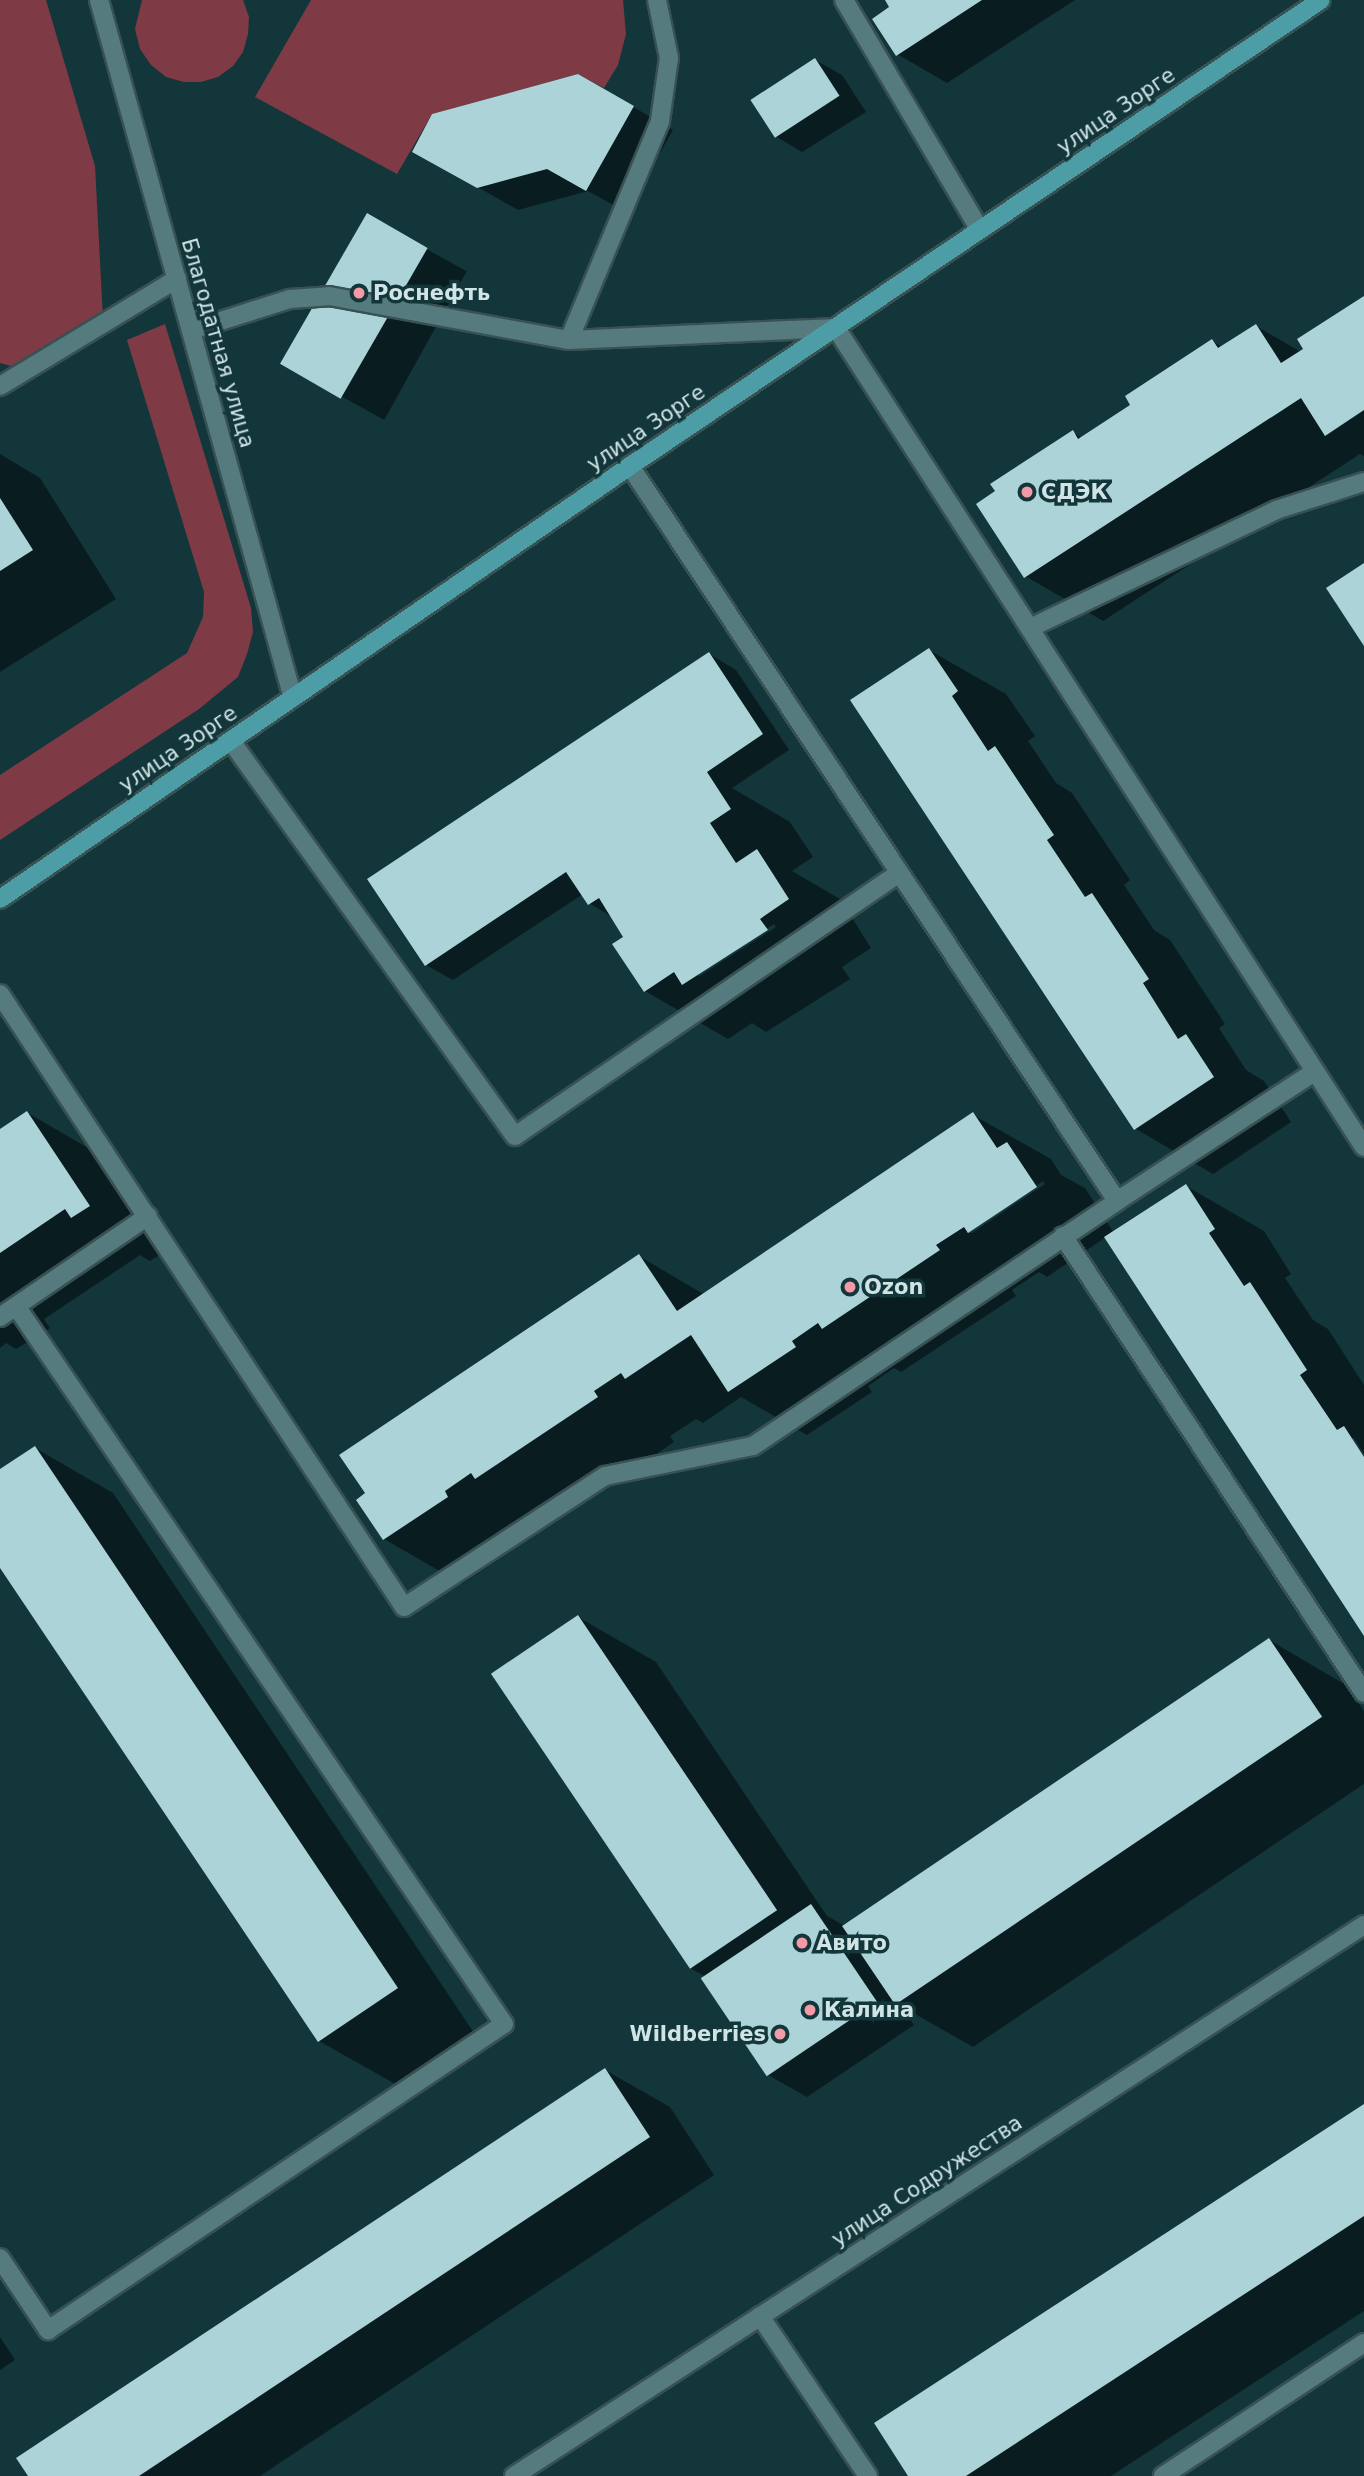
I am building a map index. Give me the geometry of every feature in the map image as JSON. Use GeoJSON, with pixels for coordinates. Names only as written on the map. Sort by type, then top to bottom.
{"type":"FeatureCollection","features":[{"type":"Feature","properties":{"kind":"main road","name":"улица Зорге"},"geometry":{"type":"LineString","coordinates":[[0,899],[631,466],[1321,0]]}},
{"type":"Feature","properties":{"kind":"street","name":"Благодатная улица"},"geometry":{"type":"LineString","coordinates":[[99,0],[293,698]]}},
{"type":"Feature","properties":{"kind":"street"},"geometry":{"type":"LineString","coordinates":[[569,340],[660,121],[669,58],[657,0]]}},
{"type":"Feature","properties":{"kind":"street"},"geometry":{"type":"LineString","coordinates":[[844,0],[980,230]]}},
{"type":"Feature","properties":{"kind":"street"},"geometry":{"type":"LineString","coordinates":[[0,386],[177,279]]}},
{"type":"Feature","properties":{"kind":"street"},"geometry":{"type":"LineString","coordinates":[[192,330],[290,299],[330,296],[569,340],[836,328],[1364,1147]]}},
{"type":"Feature","properties":{"kind":"street"},"geometry":{"type":"LineString","coordinates":[[631,466],[1117,1201]]}},
{"type":"Feature","properties":{"kind":"street"},"geometry":{"type":"LineString","coordinates":[[1030,628],[1276,510],[1364,482]]}},
{"type":"Feature","properties":{"kind":"street"},"geometry":{"type":"LineString","coordinates":[[231,741],[515,1136],[899,873]]}},
{"type":"Feature","properties":{"kind":"street"},"geometry":{"type":"LineString","coordinates":[[0,994],[404,1607],[605,1476],[753,1446],[1314,1072]]}},
{"type":"Feature","properties":{"kind":"street"},"geometry":{"type":"LineString","coordinates":[[0,1317],[148,1216]]}},
{"type":"Feature","properties":{"kind":"street"},"geometry":{"type":"LineString","coordinates":[[1063,1237],[1364,1693]]}},
{"type":"Feature","properties":{"kind":"street"},"geometry":{"type":"LineString","coordinates":[[0,2258],[48,2330],[504,2024],[16,1307]]}},
{"type":"Feature","properties":{"kind":"street","name":"улица Содружества"},"geometry":{"type":"LineString","coordinates":[[514,2476],[1364,1925]]}},
{"type":"Feature","properties":{"kind":"street"},"geometry":{"type":"LineString","coordinates":[[760,2316],[868,2476]]}},
{"type":"Feature","properties":{"kind":"street"},"geometry":{"type":"LineString","coordinates":[[1163,2476],[1364,2343]]}},
{"type":"Feature","properties":{"kind":"shaded area"},"geometry":{"type":"Polygon","coordinates":[[[0,0],[46,0],[95,166],[103,319],[15,367],[0,363],[0,0]]]}},
{"type":"Feature","properties":{"kind":"shaded area"},"geometry":{"type":"Polygon","coordinates":[[[142,0],[243,0],[249,17],[243,52],[233,66],[218,77],[201,82],[184,82],[166,77],[151,65],[140,49],[135,29],[142,0]]]}},
{"type":"Feature","properties":{"kind":"shaded area"},"geometry":{"type":"Polygon","coordinates":[[[311,0],[623,0],[626,34],[618,65],[604,88],[578,74],[432,114],[397,174],[255,97],[311,0]]]}},
{"type":"Feature","properties":{"kind":"shaded area"},"geometry":{"type":"Polygon","coordinates":[[[165,324],[251,608],[253,632],[247,654],[238,677],[199,709],[0,840],[0,775],[187,653],[203,617],[204,592],[127,340],[165,324]]]}},
{"type":"Feature","properties":{"kind":"building"},"geometry":{"type":"Polygon","coordinates":[[[885,0],[982,0],[896,56],[872,19],[889,7],[885,0]]]}},
{"type":"Feature","properties":{"kind":"building"},"geometry":{"type":"Polygon","coordinates":[[[815,58],[840,96],[775,138],[750,100],[815,58]]]}},
{"type":"Feature","properties":{"kind":"building"},"geometry":{"type":"Polygon","coordinates":[[[578,74],[634,106],[586,191],[547,169],[477,188],[412,152],[432,114],[578,74]]]}},
{"type":"Feature","properties":{"kind":"building"},"geometry":{"type":"Polygon","coordinates":[[[367,213],[428,248],[341,399],[280,364],[367,213]]]}},
{"type":"Feature","properties":{"kind":"building"},"geometry":{"type":"Polygon","coordinates":[[[1364,296],[1364,410],[1325,436],[1301,398],[1024,578],[976,504],[995,491],[990,484],[1073,430],[1078,439],[1130,405],[1125,396],[1212,339],[1218,348],[1256,324],[1281,363],[1303,349],[1297,339],[1364,296]]]}},
{"type":"Feature","properties":{"kind":"building"},"geometry":{"type":"Polygon","coordinates":[[[0,498],[33,550],[0,571],[0,498]]]}},
{"type":"Feature","properties":{"kind":"building"},"geometry":{"type":"Polygon","coordinates":[[[1364,563],[1364,646],[1326,588],[1364,563]]]}},
{"type":"Feature","properties":{"kind":"building"},"geometry":{"type":"Polygon","coordinates":[[[929,648],[958,691],[952,696],[988,751],[995,746],[1054,835],[1047,840],[1085,897],[1092,893],[1149,979],[1143,983],[1178,1039],[1186,1034],[1214,1077],[1134,1130],[850,700],[929,648]]]}},
{"type":"Feature","properties":{"kind":"building"},"geometry":{"type":"Polygon","coordinates":[[[709,652],[763,734],[707,772],[731,809],[710,823],[736,863],[757,849],[789,899],[760,919],[768,930],[682,985],[674,972],[644,992],[612,944],[623,937],[599,898],[588,905],[566,872],[425,966],[367,879],[709,652]]]}},
{"type":"Feature","properties":{"kind":"building"},"geometry":{"type":"Polygon","coordinates":[[[27,1111],[90,1206],[71,1218],[65,1209],[0,1253],[0,1129],[27,1111]]]}},
{"type":"Feature","properties":{"kind":"building"},"geometry":{"type":"Polygon","coordinates":[[[973,1112],[997,1148],[1007,1142],[1037,1187],[968,1233],[964,1227],[936,1245],[940,1250],[822,1329],[818,1323],[792,1341],[796,1347],[728,1392],[691,1335],[625,1379],[621,1373],[594,1391],[598,1397],[475,1479],[471,1473],[445,1491],[448,1497],[383,1540],[356,1500],[365,1493],[339,1455],[639,1254],[677,1311],[973,1112]]]}},
{"type":"Feature","properties":{"kind":"building"},"geometry":{"type":"Polygon","coordinates":[[[1186,1184],[1215,1229],[1209,1233],[1244,1286],[1250,1282],[1307,1370],[1300,1375],[1337,1430],[1344,1426],[1364,1457],[1364,1636],[1104,1237],[1186,1184]]]}},
{"type":"Feature","properties":{"kind":"building"},"geometry":{"type":"Polygon","coordinates":[[[35,1446],[398,1988],[318,2042],[0,1568],[0,1469],[35,1446]]]}},
{"type":"Feature","properties":{"kind":"building"},"geometry":{"type":"Polygon","coordinates":[[[578,1615],[777,1910],[690,1969],[491,1674],[578,1615]]]}},
{"type":"Feature","properties":{"kind":"building"},"geometry":{"type":"Polygon","coordinates":[[[1269,1638],[1322,1717],[895,2005],[842,1926],[1269,1638]]]}},
{"type":"Feature","properties":{"kind":"building"},"geometry":{"type":"Polygon","coordinates":[[[811,1904],[877,2002],[767,2076],[701,1978],[811,1904]]]}},
{"type":"Feature","properties":{"kind":"building"},"geometry":{"type":"Polygon","coordinates":[[[605,2068],[650,2137],[139,2476],[28,2476],[16,2458],[605,2068]]]}},
{"type":"Feature","properties":{"kind":"building"},"geometry":{"type":"Polygon","coordinates":[[[1364,2104],[1364,2216],[966,2476],[908,2476],[874,2423],[1364,2104]]]}},
{"type":"Feature","properties":{"kind":"place","name":"Роснефть"},"geometry":{"type":"Point","coordinates":[359,293]}},
{"type":"Feature","properties":{"kind":"place","name":"СДЭК"},"geometry":{"type":"Point","coordinates":[1027,492]}},
{"type":"Feature","properties":{"kind":"place","name":"Ozon"},"geometry":{"type":"Point","coordinates":[850,1287]}},
{"type":"Feature","properties":{"kind":"place","name":"Авито"},"geometry":{"type":"Point","coordinates":[802,1943]}},
{"type":"Feature","properties":{"kind":"place","name":"Калина"},"geometry":{"type":"Point","coordinates":[810,2010]}},
{"type":"Feature","properties":{"kind":"place","name":"Wildberries"},"geometry":{"type":"Point","coordinates":[780,2034]}}]}
